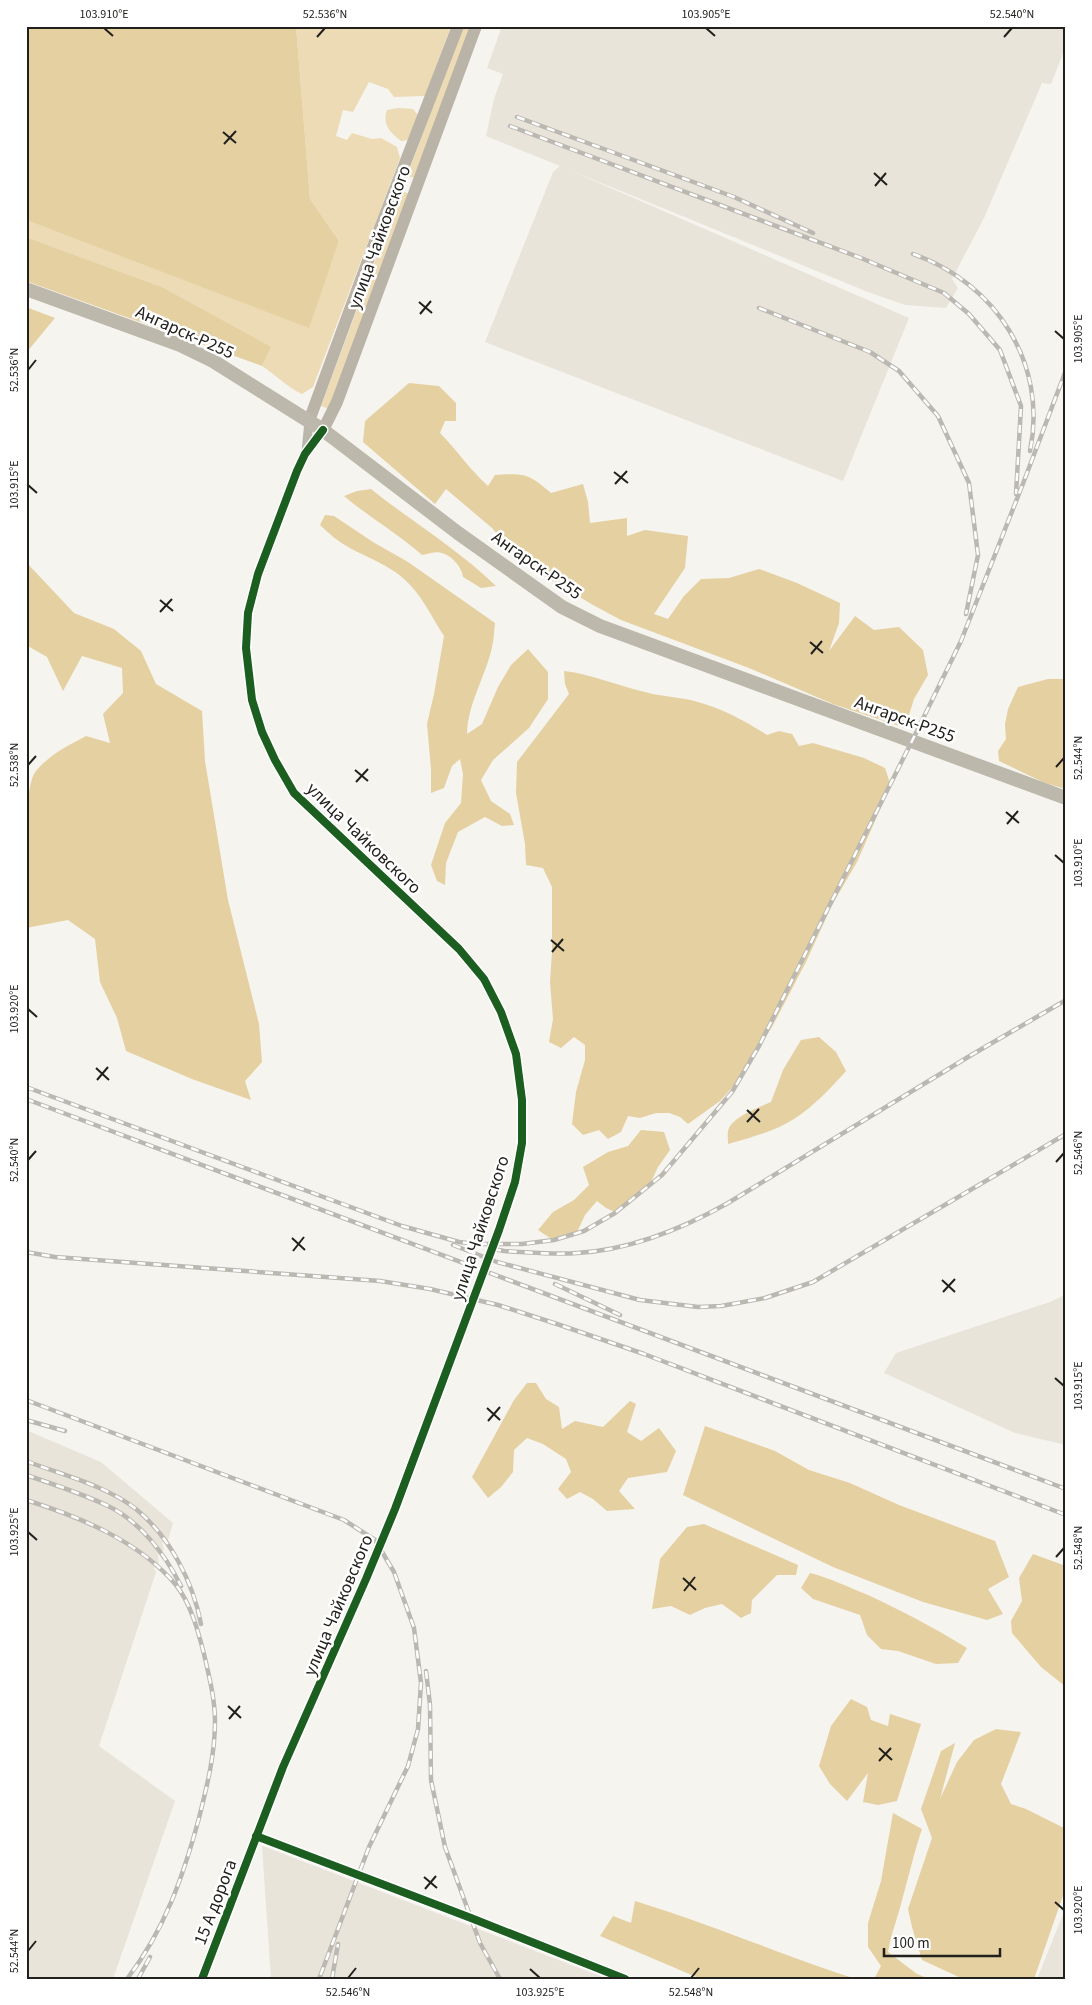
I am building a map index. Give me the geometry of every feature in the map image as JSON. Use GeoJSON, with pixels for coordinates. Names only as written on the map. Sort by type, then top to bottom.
{"type":"FeatureCollection","features":[{"type":"Feature","properties":{"kind":"main road","name":"улица Чайковского"},"geometry":{"type":"LineString","coordinates":[[309,422],[380,228],[458,26]]}},
{"type":"Feature","properties":{"kind":"main road","name":"улица Чайковского"},"geometry":{"type":"LineString","coordinates":[[323,430],[336,402],[476,26]]}},
{"type":"Feature","properties":{"kind":"main road","name":"Ангарск-Р255"},"geometry":{"type":"LineString","coordinates":[[26,289],[180,345],[244,379],[323,430],[458,533],[579,617],[1066,798]]}},
{"type":"Feature","properties":{"kind":"street","name":"улица Чайковского"},"geometry":{"type":"LineString","coordinates":[[256,1836],[283,1766],[366,1580],[395,1509],[499,1230],[515,1182],[522,1143],[522,1100],[518,1064],[501,1012],[484,980],[459,949],[294,793],[262,732],[252,700],[246,648],[248,613],[258,574],[305,454],[309,422]]}},
{"type":"Feature","properties":{"kind":"street","name":"улица Чайковского"},"geometry":{"type":"LineString","coordinates":[[305,454],[323,430]]}},
{"type":"Feature","properties":{"kind":"street","name":"15 А дорога"},"geometry":{"type":"LineString","coordinates":[[202,1979],[256,1836]]}},
{"type":"Feature","properties":{"kind":"street"},"geometry":{"type":"LineString","coordinates":[[256,1836],[625,1979]]}},
{"type":"Feature","properties":{"kind":"shaded area"},"geometry":{"type":"Polygon","coordinates":[[[26,26],[296,26],[310,199],[339,241],[309,328],[26,220],[26,26]]]}},
{"type":"Feature","properties":{"kind":"shaded area"},"geometry":{"type":"Polygon","coordinates":[[[296,26],[451,26],[425,96],[394,97],[388,89],[369,82],[353,112],[343,110],[336,136],[347,140],[352,133],[372,139],[381,138],[397,147],[400,158],[313,387],[302,394],[262,366],[270,348],[162,287],[26,237],[26,220],[308,327],[339,241],[310,199],[296,26]]]}},
{"type":"Feature","properties":{"kind":"shaded area"},"geometry":{"type":"Polygon","coordinates":[[[463,26],[472,26],[416,178],[407,176],[463,26]]]}},
{"type":"Feature","properties":{"kind":"shaded area"},"geometry":{"type":"Polygon","coordinates":[[[502,26],[1066,26],[1066,46],[1051,84],[1042,83],[984,218],[952,279],[958,288],[946,308],[905,305],[868,292],[567,169],[909,318],[843,481],[485,342],[553,172],[560,166],[486,136],[494,99],[503,74],[487,68],[502,26]]]}},
{"type":"Feature","properties":{"kind":"shaded area"},"geometry":{"type":"Polygon","coordinates":[[[398,108],[413,109],[418,115],[408,140],[401,141],[390,131],[386,124],[387,110],[398,108]]]}},
{"type":"Feature","properties":{"kind":"shaded area"},"geometry":{"type":"Polygon","coordinates":[[[401,191],[410,194],[329,409],[321,406],[401,191]]]}},
{"type":"Feature","properties":{"kind":"shaded area"},"geometry":{"type":"Polygon","coordinates":[[[26,237],[162,287],[271,347],[262,366],[26,281],[26,237]]]}},
{"type":"Feature","properties":{"kind":"shaded area"},"geometry":{"type":"Polygon","coordinates":[[[26,307],[55,318],[26,353],[26,307]]]}},
{"type":"Feature","properties":{"kind":"shaded area"},"geometry":{"type":"Polygon","coordinates":[[[409,383],[439,386],[456,403],[456,421],[445,421],[440,433],[488,486],[495,475],[505,474],[532,478],[551,493],[583,484],[588,502],[590,523],[627,518],[627,536],[645,530],[688,536],[685,568],[654,614],[668,619],[684,596],[701,579],[729,578],[759,569],[797,583],[840,603],[839,623],[829,651],[855,616],[874,630],[899,627],[923,650],[928,675],[914,699],[905,728],[833,704],[749,668],[621,620],[521,562],[492,528],[446,489],[435,504],[363,442],[365,421],[409,383]]]}},
{"type":"Feature","properties":{"kind":"shaded area"},"geometry":{"type":"Polygon","coordinates":[[[371,489],[451,548],[496,586],[481,588],[463,577],[459,566],[446,554],[438,552],[422,555],[344,496],[357,491],[371,489]]]}},
{"type":"Feature","properties":{"kind":"shaded area"},"geometry":{"type":"Polygon","coordinates":[[[325,515],[334,516],[408,562],[495,623],[492,647],[470,711],[467,734],[482,724],[498,687],[511,665],[528,649],[548,672],[548,699],[529,728],[493,760],[481,780],[491,801],[510,814],[514,825],[502,826],[485,817],[458,832],[446,863],[445,885],[437,881],[431,865],[445,823],[461,803],[463,774],[460,759],[452,766],[444,788],[431,793],[427,724],[444,636],[410,585],[392,570],[350,548],[331,535],[320,525],[325,515]]]}},
{"type":"Feature","properties":{"kind":"shaded area"},"geometry":{"type":"Polygon","coordinates":[[[26,562],[74,613],[114,629],[141,651],[156,684],[202,711],[205,761],[228,900],[259,1024],[262,1062],[245,1081],[251,1100],[192,1079],[126,1051],[117,1018],[100,982],[95,939],[68,920],[26,928],[26,821],[31,781],[36,771],[47,760],[86,736],[110,743],[103,714],[123,693],[122,668],[82,656],[63,691],[47,657],[26,645],[26,562]]]}},
{"type":"Feature","properties":{"kind":"shaded area"},"geometry":{"type":"Polygon","coordinates":[[[564,671],[652,694],[692,700],[716,708],[767,735],[779,731],[792,734],[799,746],[813,743],[864,758],[885,768],[889,780],[889,789],[857,862],[832,905],[806,962],[772,1027],[736,1083],[720,1101],[688,1124],[680,1117],[669,1113],[656,1113],[640,1118],[628,1116],[621,1132],[608,1139],[599,1130],[583,1135],[572,1124],[576,1092],[585,1060],[585,1045],[574,1037],[561,1048],[549,1042],[553,1019],[550,982],[552,887],[543,868],[526,865],[525,844],[516,793],[517,762],[569,694],[565,684],[564,671]]]}},
{"type":"Feature","properties":{"kind":"shaded area"},"geometry":{"type":"Polygon","coordinates":[[[1048,679],[1066,679],[1066,789],[1045,783],[999,761],[998,751],[1006,739],[1005,724],[1008,709],[1018,687],[1048,679]]]}},
{"type":"Feature","properties":{"kind":"shaded area"},"geometry":{"type":"Polygon","coordinates":[[[819,1037],[836,1052],[846,1071],[815,1103],[794,1119],[771,1131],[728,1144],[728,1131],[732,1124],[748,1112],[771,1102],[783,1070],[801,1040],[819,1037]]]}},
{"type":"Feature","properties":{"kind":"shaded area"},"geometry":{"type":"Polygon","coordinates":[[[641,1130],[664,1132],[670,1150],[658,1167],[650,1184],[617,1213],[597,1201],[585,1215],[577,1232],[553,1240],[538,1230],[553,1212],[574,1200],[589,1185],[583,1167],[608,1152],[628,1146],[641,1130]]]}},
{"type":"Feature","properties":{"kind":"shaded area"},"geometry":{"type":"Polygon","coordinates":[[[1066,1294],[1066,1445],[1015,1433],[884,1373],[896,1353],[1050,1302],[1066,1294]]]}},
{"type":"Feature","properties":{"kind":"shaded area"},"geometry":{"type":"Polygon","coordinates":[[[527,1383],[536,1383],[546,1399],[559,1407],[562,1429],[575,1421],[603,1427],[630,1401],[636,1404],[627,1432],[641,1441],[659,1428],[676,1451],[667,1472],[628,1478],[619,1491],[635,1509],[607,1511],[593,1499],[580,1492],[567,1499],[558,1489],[571,1472],[566,1459],[543,1444],[527,1438],[514,1450],[513,1472],[501,1487],[488,1498],[472,1477],[514,1400],[527,1383]]]}},
{"type":"Feature","properties":{"kind":"shaded area"},"geometry":{"type":"Polygon","coordinates":[[[705,1426],[775,1451],[809,1470],[850,1483],[899,1505],[995,1541],[1009,1577],[988,1589],[1003,1614],[987,1620],[923,1602],[833,1567],[683,1495],[705,1426]]]}},
{"type":"Feature","properties":{"kind":"shaded area"},"geometry":{"type":"Polygon","coordinates":[[[26,1430],[101,1462],[173,1523],[168,1540],[162,1543],[164,1550],[158,1554],[159,1565],[154,1568],[156,1572],[99,1746],[175,1801],[113,1979],[26,1979],[26,1430]]]}},
{"type":"Feature","properties":{"kind":"shaded area"},"geometry":{"type":"Polygon","coordinates":[[[704,1524],[798,1565],[796,1575],[777,1575],[752,1600],[751,1613],[741,1618],[722,1604],[705,1608],[690,1615],[671,1606],[652,1609],[660,1559],[687,1527],[704,1524]]]}},
{"type":"Feature","properties":{"kind":"shaded area"},"geometry":{"type":"Polygon","coordinates":[[[1033,1554],[1066,1566],[1066,1687],[1041,1667],[1012,1633],[1011,1621],[1022,1601],[1019,1578],[1033,1554]]]}},
{"type":"Feature","properties":{"kind":"shaded area"},"geometry":{"type":"Polygon","coordinates":[[[810,1573],[825,1577],[881,1601],[967,1648],[958,1663],[936,1664],[898,1651],[881,1649],[867,1635],[860,1615],[813,1599],[801,1588],[810,1573]]]}},
{"type":"Feature","properties":{"kind":"shaded area"},"geometry":{"type":"Polygon","coordinates":[[[851,1699],[867,1707],[871,1720],[888,1726],[890,1714],[921,1724],[897,1801],[878,1805],[863,1802],[868,1773],[847,1801],[830,1784],[819,1766],[831,1726],[851,1699]]]}},
{"type":"Feature","properties":{"kind":"shaded area"},"geometry":{"type":"Polygon","coordinates":[[[996,1729],[1021,1732],[1001,1784],[1011,1804],[1026,1809],[1066,1829],[1066,1887],[1034,1979],[963,1979],[922,1960],[908,1909],[932,1838],[921,1809],[941,1751],[955,1743],[940,1799],[957,1762],[974,1740],[996,1729]]]}},
{"type":"Feature","properties":{"kind":"shaded area"},"geometry":{"type":"Polygon","coordinates":[[[893,1813],[922,1829],[888,1952],[917,1974],[930,1979],[874,1979],[881,1966],[868,1947],[868,1923],[881,1881],[893,1813]]]}},
{"type":"Feature","properties":{"kind":"shaded area"},"geometry":{"type":"Polygon","coordinates":[[[263,1846],[608,1979],[271,1979],[263,1846]]]}},
{"type":"Feature","properties":{"kind":"shaded area"},"geometry":{"type":"Polygon","coordinates":[[[635,1901],[856,1979],[701,1979],[600,1936],[613,1916],[631,1923],[635,1901]]]}},
{"type":"Feature","properties":{"kind":"shaded area"},"geometry":{"type":"Polygon","coordinates":[[[1066,1907],[1066,1979],[1037,1979],[1066,1907]]]}},
{"type":"Feature","properties":{"kind":"railway"},"geometry":{"type":"LineString","coordinates":[[517,117],[734,197],[813,233]]}},
{"type":"Feature","properties":{"kind":"railway"},"geometry":{"type":"LineString","coordinates":[[510,126],[861,258],[944,293],[969,314],[1000,350],[1021,406],[1016,494]]}},
{"type":"Feature","properties":{"kind":"railway"},"geometry":{"type":"LineString","coordinates":[[913,254],[943,267],[969,285],[991,306],[1009,331],[1023,358],[1031,388],[1034,419],[1030,451]]}},
{"type":"Feature","properties":{"kind":"railway"},"geometry":{"type":"LineString","coordinates":[[759,308],[870,352],[899,371],[938,416],[969,483],[978,555],[966,614]]}},
{"type":"Feature","properties":{"kind":"railway"},"geometry":{"type":"LineString","coordinates":[[26,1087],[402,1226],[459,1242],[522,1244],[554,1240],[584,1231],[615,1213],[662,1175],[732,1092],[759,1046],[961,641],[1066,370]]}},
{"type":"Feature","properties":{"kind":"railway"},"geometry":{"type":"LineString","coordinates":[[493,1249],[550,1254],[597,1251],[636,1243],[674,1229],[728,1203],[973,1054],[1066,1000]]}},
{"type":"Feature","properties":{"kind":"railway"},"geometry":{"type":"LineString","coordinates":[[26,1099],[1066,1489]]}},
{"type":"Feature","properties":{"kind":"railway"},"geometry":{"type":"LineString","coordinates":[[453,1245],[497,1262],[640,1300],[698,1307],[721,1306],[765,1298],[813,1282],[1066,1134]]}},
{"type":"Feature","properties":{"kind":"railway"},"geometry":{"type":"LineString","coordinates":[[26,1252],[55,1257],[380,1281],[430,1289],[498,1305],[644,1354],[1066,1515]]}},
{"type":"Feature","properties":{"kind":"railway"},"geometry":{"type":"LineString","coordinates":[[555,1284],[620,1315]]}},
{"type":"Feature","properties":{"kind":"railway"},"geometry":{"type":"LineString","coordinates":[[26,1400],[344,1520],[375,1540],[394,1572],[414,1628],[421,1683],[418,1729],[408,1766],[369,1847],[319,1979]]}},
{"type":"Feature","properties":{"kind":"railway"},"geometry":{"type":"LineString","coordinates":[[26,1420],[65,1431]]}},
{"type":"Feature","properties":{"kind":"railway"},"geometry":{"type":"LineString","coordinates":[[26,1461],[111,1493],[136,1509],[148,1520],[178,1561],[192,1592],[201,1624]]}},
{"type":"Feature","properties":{"kind":"railway"},"geometry":{"type":"LineString","coordinates":[[26,1475],[66,1489],[118,1511],[150,1539],[175,1574],[181,1586]]}},
{"type":"Feature","properties":{"kind":"railway"},"geometry":{"type":"LineString","coordinates":[[26,1500],[67,1514],[107,1532],[127,1543],[161,1569],[176,1585],[190,1609],[210,1679],[214,1704],[215,1734],[210,1770],[199,1818],[171,1902],[152,1941],[127,1979]]}},
{"type":"Feature","properties":{"kind":"railway"},"geometry":{"type":"LineString","coordinates":[[426,1671],[430,1705],[431,1780],[445,1847],[480,1943],[500,1979]]}},
{"type":"Feature","properties":{"kind":"railway"},"geometry":{"type":"LineString","coordinates":[[332,1979],[338,1944]]}},
{"type":"Feature","properties":{"kind":"railway"},"geometry":{"type":"LineString","coordinates":[[138,1979],[150,1957]]}},
{"type":"Feature","properties":{"kind":"cycle path"},"geometry":{"type":"LineString","coordinates":[[202,1979],[283,1767],[395,1509],[499,1230],[515,1182],[522,1143],[522,1100],[516,1054],[501,1012],[484,979],[459,949],[294,793],[262,732],[252,700],[246,648],[248,613],[258,574],[297,471],[305,454],[323,430]]}},
{"type":"Feature","properties":{"kind":"cycle path"},"geometry":{"type":"LineString","coordinates":[[256,1836],[625,1979]]}}]}
